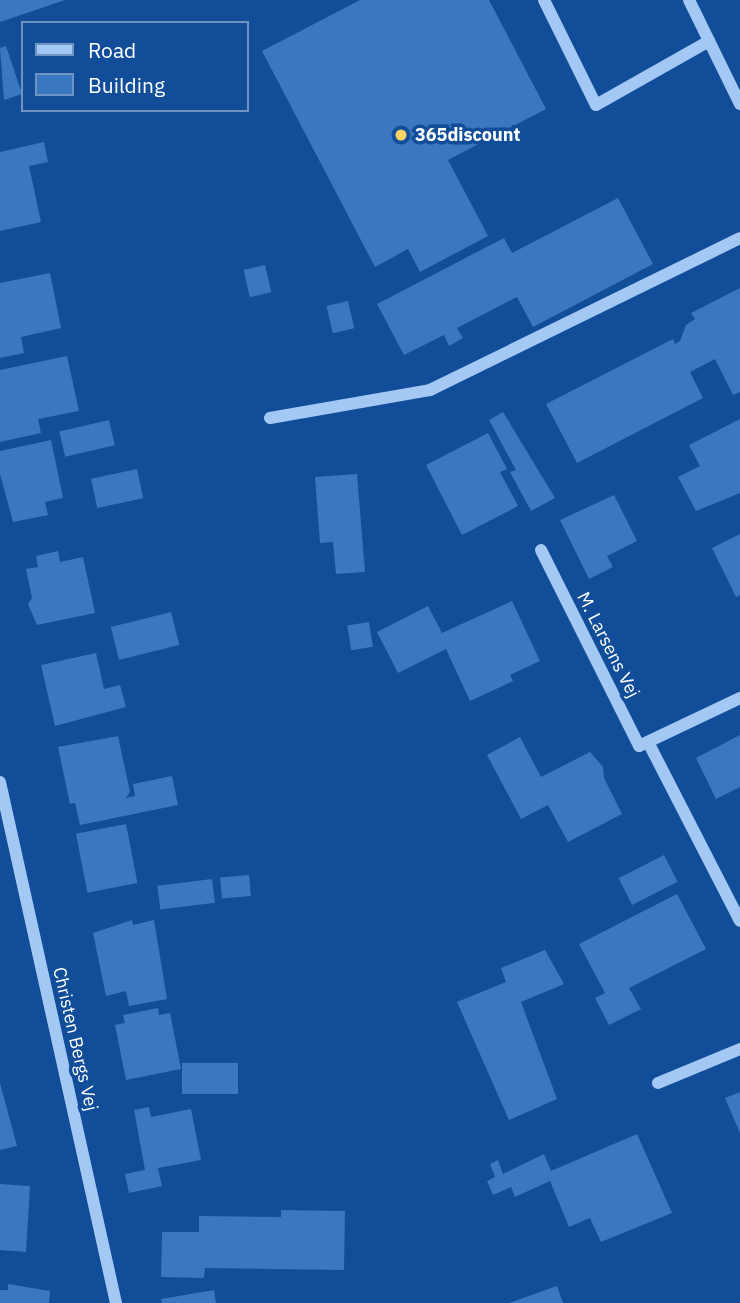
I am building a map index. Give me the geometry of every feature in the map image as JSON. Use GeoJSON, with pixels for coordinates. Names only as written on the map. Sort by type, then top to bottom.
{"type":"FeatureCollection","features":[{"type":"Feature","properties":{"kind":"street"},"geometry":{"type":"LineString","coordinates":[[544,0],[596,105],[709,41]]}},
{"type":"Feature","properties":{"kind":"street"},"geometry":{"type":"LineString","coordinates":[[689,0],[740,104]]}},
{"type":"Feature","properties":{"kind":"street"},"geometry":{"type":"LineString","coordinates":[[270,418],[430,390],[740,238]]}},
{"type":"Feature","properties":{"kind":"street","name":"M. Larsens Vej"},"geometry":{"type":"LineString","coordinates":[[541,550],[639,746],[648,741],[740,921]]}},
{"type":"Feature","properties":{"kind":"street"},"geometry":{"type":"LineString","coordinates":[[648,741],[740,698]]}},
{"type":"Feature","properties":{"kind":"street","name":"Christen Bergs Vej"},"geometry":{"type":"LineString","coordinates":[[0,782],[116,1303]]}},
{"type":"Feature","properties":{"kind":"street"},"geometry":{"type":"LineString","coordinates":[[658,1083],[740,1049]]}},
{"type":"Feature","properties":{"kind":"building"},"geometry":{"type":"Polygon","coordinates":[[[0,0],[65,0],[0,22],[0,0]]]}},
{"type":"Feature","properties":{"kind":"building","name":"365discount"},"geometry":{"type":"Polygon","coordinates":[[[360,0],[489,0],[546,109],[448,160],[488,236],[420,272],[408,249],[375,267],[262,51],[360,0]]]}},
{"type":"Feature","properties":{"kind":"building"},"geometry":{"type":"Polygon","coordinates":[[[6,46],[21,91],[21,94],[4,100],[0,48],[6,46]]]}},
{"type":"Feature","properties":{"kind":"building"},"geometry":{"type":"Polygon","coordinates":[[[44,142],[48,162],[29,166],[41,222],[0,231],[0,152],[44,142]]]}},
{"type":"Feature","properties":{"kind":"building"},"geometry":{"type":"Polygon","coordinates":[[[618,198],[653,264],[533,327],[517,297],[457,328],[463,338],[449,346],[444,335],[404,355],[377,304],[504,238],[512,253],[618,198]]]}},
{"type":"Feature","properties":{"kind":"building"},"geometry":{"type":"Polygon","coordinates":[[[265,265],[271,292],[250,297],[244,270],[265,265]]]}},
{"type":"Feature","properties":{"kind":"building"},"geometry":{"type":"Polygon","coordinates":[[[50,273],[61,328],[21,337],[24,353],[0,358],[0,283],[50,273]]]}},
{"type":"Feature","properties":{"kind":"building"},"geometry":{"type":"Polygon","coordinates":[[[740,288],[740,392],[733,395],[715,359],[690,372],[703,398],[577,463],[546,404],[673,339],[675,344],[680,341],[686,325],[695,319],[691,313],[740,288]]]}},
{"type":"Feature","properties":{"kind":"building"},"geometry":{"type":"Polygon","coordinates":[[[348,301],[354,328],[333,333],[327,306],[348,301]]]}},
{"type":"Feature","properties":{"kind":"building"},"geometry":{"type":"Polygon","coordinates":[[[67,356],[79,411],[38,419],[41,433],[0,442],[0,370],[67,356]]]}},
{"type":"Feature","properties":{"kind":"building"},"geometry":{"type":"Polygon","coordinates":[[[503,412],[555,498],[531,511],[510,472],[516,470],[489,420],[503,412]]]}},
{"type":"Feature","properties":{"kind":"building"},"geometry":{"type":"Polygon","coordinates":[[[740,419],[740,493],[696,511],[678,477],[700,466],[689,445],[740,419]]]}},
{"type":"Feature","properties":{"kind":"building"},"geometry":{"type":"Polygon","coordinates":[[[109,420],[115,445],[65,457],[59,431],[109,420]]]}},
{"type":"Feature","properties":{"kind":"building"},"geometry":{"type":"Polygon","coordinates":[[[488,433],[507,469],[500,472],[518,506],[462,535],[426,465],[488,433]]]}},
{"type":"Feature","properties":{"kind":"building"},"geometry":{"type":"Polygon","coordinates":[[[51,440],[63,498],[45,502],[48,515],[13,522],[0,474],[0,451],[51,440]]]}},
{"type":"Feature","properties":{"kind":"building"},"geometry":{"type":"Polygon","coordinates":[[[137,469],[143,498],[97,508],[91,479],[137,469]]]}},
{"type":"Feature","properties":{"kind":"building"},"geometry":{"type":"Polygon","coordinates":[[[357,474],[365,572],[336,574],[333,542],[320,543],[315,477],[357,474]]]}},
{"type":"Feature","properties":{"kind":"building"},"geometry":{"type":"Polygon","coordinates":[[[614,495],[637,541],[607,556],[613,567],[589,579],[560,520],[614,495]]]}},
{"type":"Feature","properties":{"kind":"building"},"geometry":{"type":"Polygon","coordinates":[[[740,534],[740,595],[736,597],[712,548],[740,534]]]}},
{"type":"Feature","properties":{"kind":"building"},"geometry":{"type":"Polygon","coordinates":[[[58,551],[60,562],[83,557],[95,613],[37,625],[28,604],[32,598],[26,569],[38,567],[36,556],[58,551]]]}},
{"type":"Feature","properties":{"kind":"building"},"geometry":{"type":"Polygon","coordinates":[[[512,601],[540,661],[510,675],[513,681],[470,701],[446,649],[398,673],[377,632],[428,606],[442,633],[512,601]]]}},
{"type":"Feature","properties":{"kind":"building"},"geometry":{"type":"Polygon","coordinates":[[[171,612],[179,645],[119,660],[111,627],[171,612]]]}},
{"type":"Feature","properties":{"kind":"building"},"geometry":{"type":"Polygon","coordinates":[[[369,622],[373,647],[351,650],[347,625],[369,622]]]}},
{"type":"Feature","properties":{"kind":"building"},"geometry":{"type":"Polygon","coordinates":[[[96,653],[104,689],[120,685],[126,707],[55,726],[41,665],[96,653]]]}},
{"type":"Feature","properties":{"kind":"building"},"geometry":{"type":"Polygon","coordinates":[[[740,735],[740,787],[716,799],[696,758],[740,735]]]}},
{"type":"Feature","properties":{"kind":"building"},"geometry":{"type":"Polygon","coordinates":[[[118,736],[130,792],[126,798],[135,796],[133,784],[172,776],[178,805],[80,825],[75,803],[70,804],[58,747],[118,736]]]}},
{"type":"Feature","properties":{"kind":"building"},"geometry":{"type":"Polygon","coordinates":[[[520,737],[541,777],[590,752],[603,767],[604,778],[622,814],[568,842],[548,805],[521,819],[487,755],[520,737]]]}},
{"type":"Feature","properties":{"kind":"building"},"geometry":{"type":"Polygon","coordinates":[[[126,824],[137,883],[87,893],[76,834],[126,824]]]}},
{"type":"Feature","properties":{"kind":"building"},"geometry":{"type":"Polygon","coordinates":[[[664,855],[678,882],[632,905],[619,878],[664,855]]]}},
{"type":"Feature","properties":{"kind":"building"},"geometry":{"type":"Polygon","coordinates":[[[249,875],[251,896],[222,898],[220,878],[249,875]]]}},
{"type":"Feature","properties":{"kind":"building"},"geometry":{"type":"Polygon","coordinates":[[[212,879],[215,903],[160,910],[157,886],[212,879]]]}},
{"type":"Feature","properties":{"kind":"building"},"geometry":{"type":"Polygon","coordinates":[[[677,894],[706,949],[629,988],[641,1009],[609,1025],[595,998],[605,993],[579,944],[677,894]]]}},
{"type":"Feature","properties":{"kind":"building"},"geometry":{"type":"Polygon","coordinates":[[[132,920],[133,925],[154,920],[167,999],[129,1006],[126,991],[106,996],[93,933],[132,920]]]}},
{"type":"Feature","properties":{"kind":"building"},"geometry":{"type":"Polygon","coordinates":[[[545,950],[564,984],[521,1002],[557,1099],[509,1120],[457,1002],[506,982],[501,968],[545,950]]]}},
{"type":"Feature","properties":{"kind":"building"},"geometry":{"type":"Polygon","coordinates":[[[158,1008],[159,1015],[170,1013],[181,1069],[126,1080],[115,1025],[125,1023],[123,1015],[158,1008]]]}},
{"type":"Feature","properties":{"kind":"building"},"geometry":{"type":"Polygon","coordinates":[[[182,1063],[238,1063],[238,1094],[182,1094],[182,1063]]]}},
{"type":"Feature","properties":{"kind":"building"},"geometry":{"type":"Polygon","coordinates":[[[0,1083],[17,1146],[0,1150],[0,1083]]]}},
{"type":"Feature","properties":{"kind":"building"},"geometry":{"type":"Polygon","coordinates":[[[740,1092],[740,1133],[725,1098],[740,1092]]]}},
{"type":"Feature","properties":{"kind":"building"},"geometry":{"type":"Polygon","coordinates":[[[149,1107],[151,1117],[191,1109],[201,1160],[158,1168],[162,1186],[129,1193],[125,1174],[145,1170],[134,1110],[149,1107]]]}},
{"type":"Feature","properties":{"kind":"building"},"geometry":{"type":"Polygon","coordinates":[[[637,1134],[672,1213],[601,1242],[590,1218],[569,1227],[550,1181],[515,1197],[511,1187],[493,1195],[487,1181],[495,1177],[490,1164],[498,1160],[503,1174],[544,1154],[551,1171],[637,1134]]]}},
{"type":"Feature","properties":{"kind":"building"},"geometry":{"type":"Polygon","coordinates":[[[0,1184],[30,1186],[26,1252],[0,1250],[0,1184]]]}},
{"type":"Feature","properties":{"kind":"building"},"geometry":{"type":"Polygon","coordinates":[[[281,1210],[345,1211],[344,1270],[205,1268],[204,1278],[161,1277],[162,1232],[199,1232],[199,1216],[281,1217],[281,1210]]]}},
{"type":"Feature","properties":{"kind":"building"},"geometry":{"type":"Polygon","coordinates":[[[8,1284],[50,1291],[49,1303],[0,1303],[0,1290],[8,1290],[8,1284]]]}},
{"type":"Feature","properties":{"kind":"building"},"geometry":{"type":"Polygon","coordinates":[[[557,1286],[563,1303],[509,1303],[557,1286]]]}},
{"type":"Feature","properties":{"kind":"building"},"geometry":{"type":"Polygon","coordinates":[[[214,1290],[216,1303],[162,1303],[161,1299],[214,1290]]]}},
{"type":"Feature","properties":{"kind":"place","name":"365discount"},"geometry":{"type":"Point","coordinates":[401,135]}}]}
